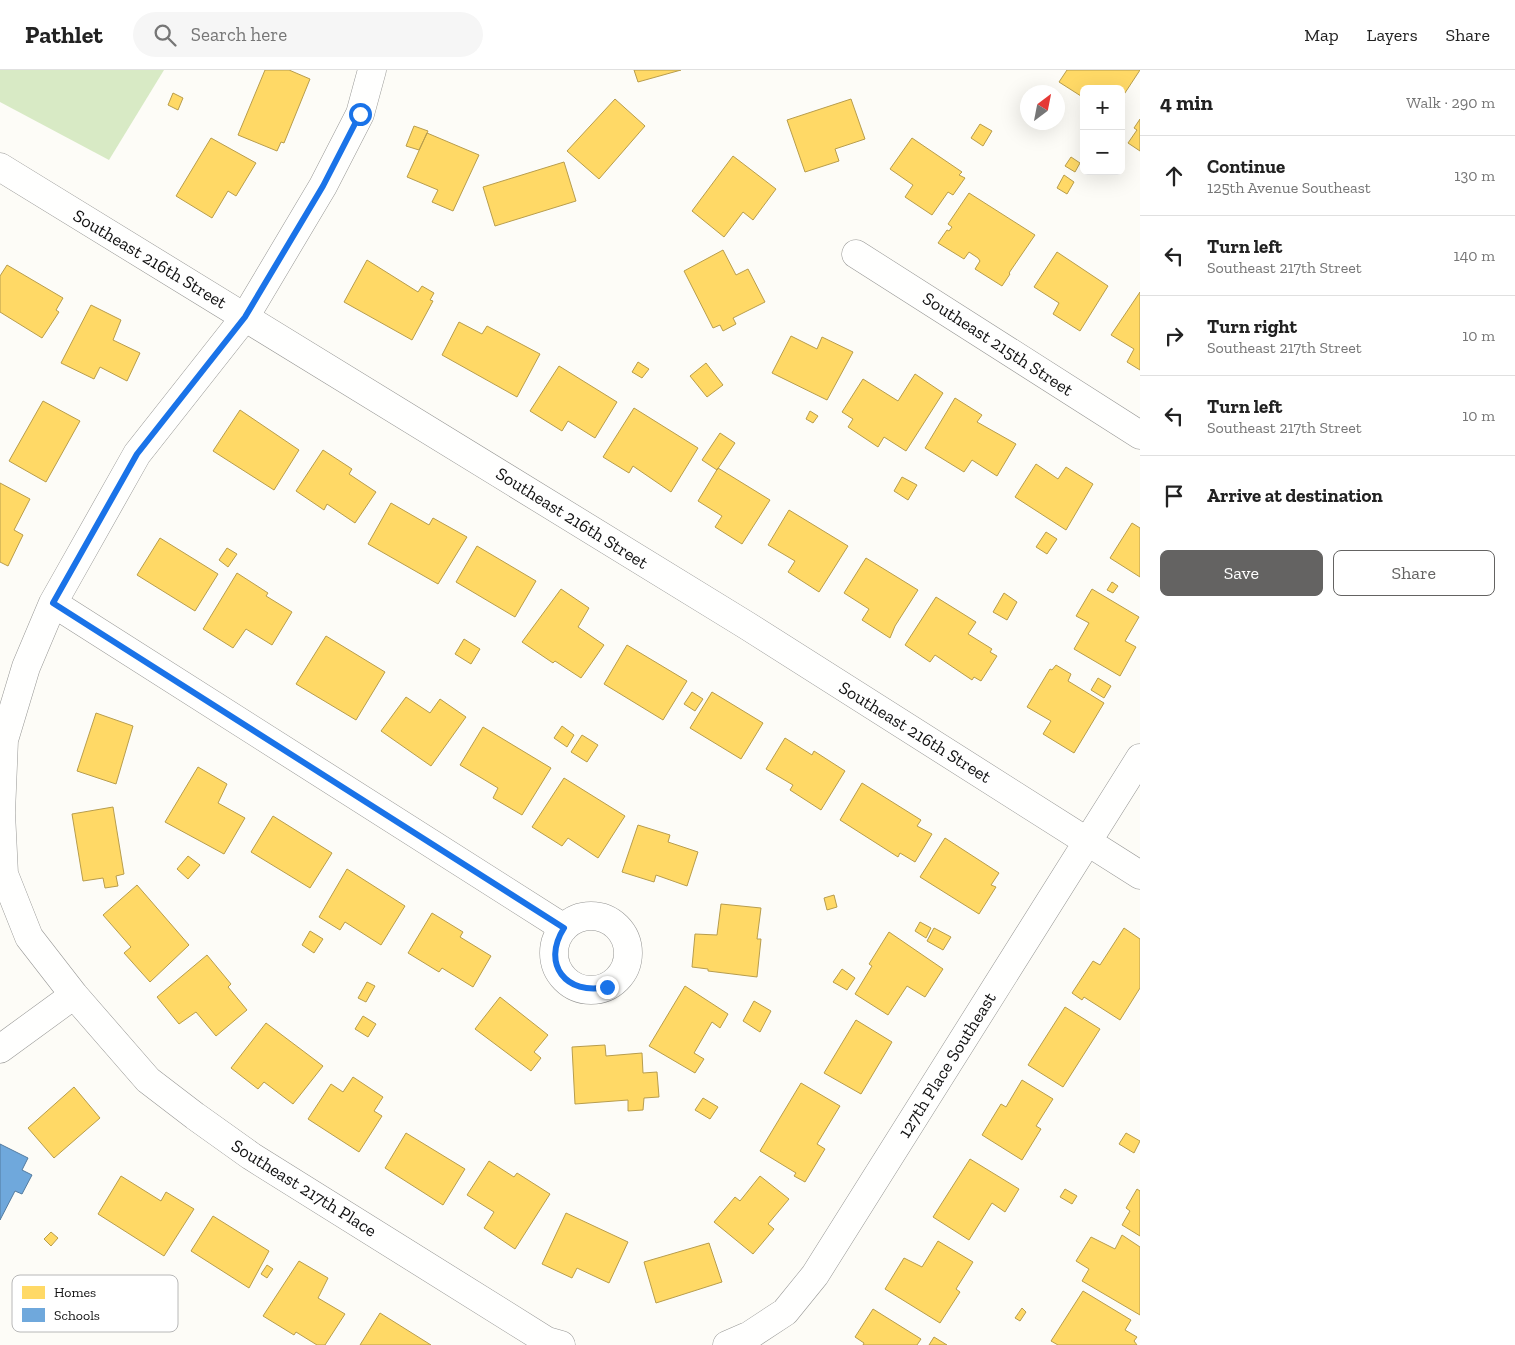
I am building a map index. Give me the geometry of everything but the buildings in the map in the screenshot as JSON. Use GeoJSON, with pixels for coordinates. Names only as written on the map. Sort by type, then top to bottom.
{"type":"FeatureCollection","features":[{"type":"Feature","properties":{"kind":"street","name":"Southeast 217th Place"},"geometry":{"type":"LineString","coordinates":[[372,70],[360,114],[323,186],[245,317],[137,454],[53,603],[26,668],[4,740],[1,813],[4,874],[29,937],[74,995],[148,1080],[251,1156],[547,1341],[561,1345]]}},
{"type":"Feature","properties":{"kind":"street","name":"Southeast 216th Street"},"geometry":{"type":"LineString","coordinates":[[0,167],[746,625],[1140,875]]}},
{"type":"Feature","properties":{"kind":"street","name":"Southeast 215th Street"},"geometry":{"type":"LineString","coordinates":[[856,254],[1140,434]]}},
{"type":"Feature","properties":{"kind":"street"},"geometry":{"type":"LineString","coordinates":[[53,603],[564,928]]}},
{"type":"Feature","properties":{"kind":"street","name":"127th Place Southeast"},"geometry":{"type":"LineString","coordinates":[[727,1345],[750,1335],[785,1312],[815,1275],[1140,758]]}},
{"type":"Feature","properties":{"kind":"street"},"geometry":{"type":"LineString","coordinates":[[0,1048],[74,995]]}},
{"type":"Feature","properties":{"kind":"green space"},"geometry":{"type":"Polygon","coordinates":[[[0,70],[164,70],[109,160],[0,102],[0,70]]]}},
{"type":"Feature","properties":{"kind":"route"},"geometry":{"type":"LineString","coordinates":[[360,114],[323,186],[245,317],[137,454],[53,603],[564,928],[556,940],[554,954],[558,969],[566,980],[578,988],[593,990],[607,987]]}}]}
